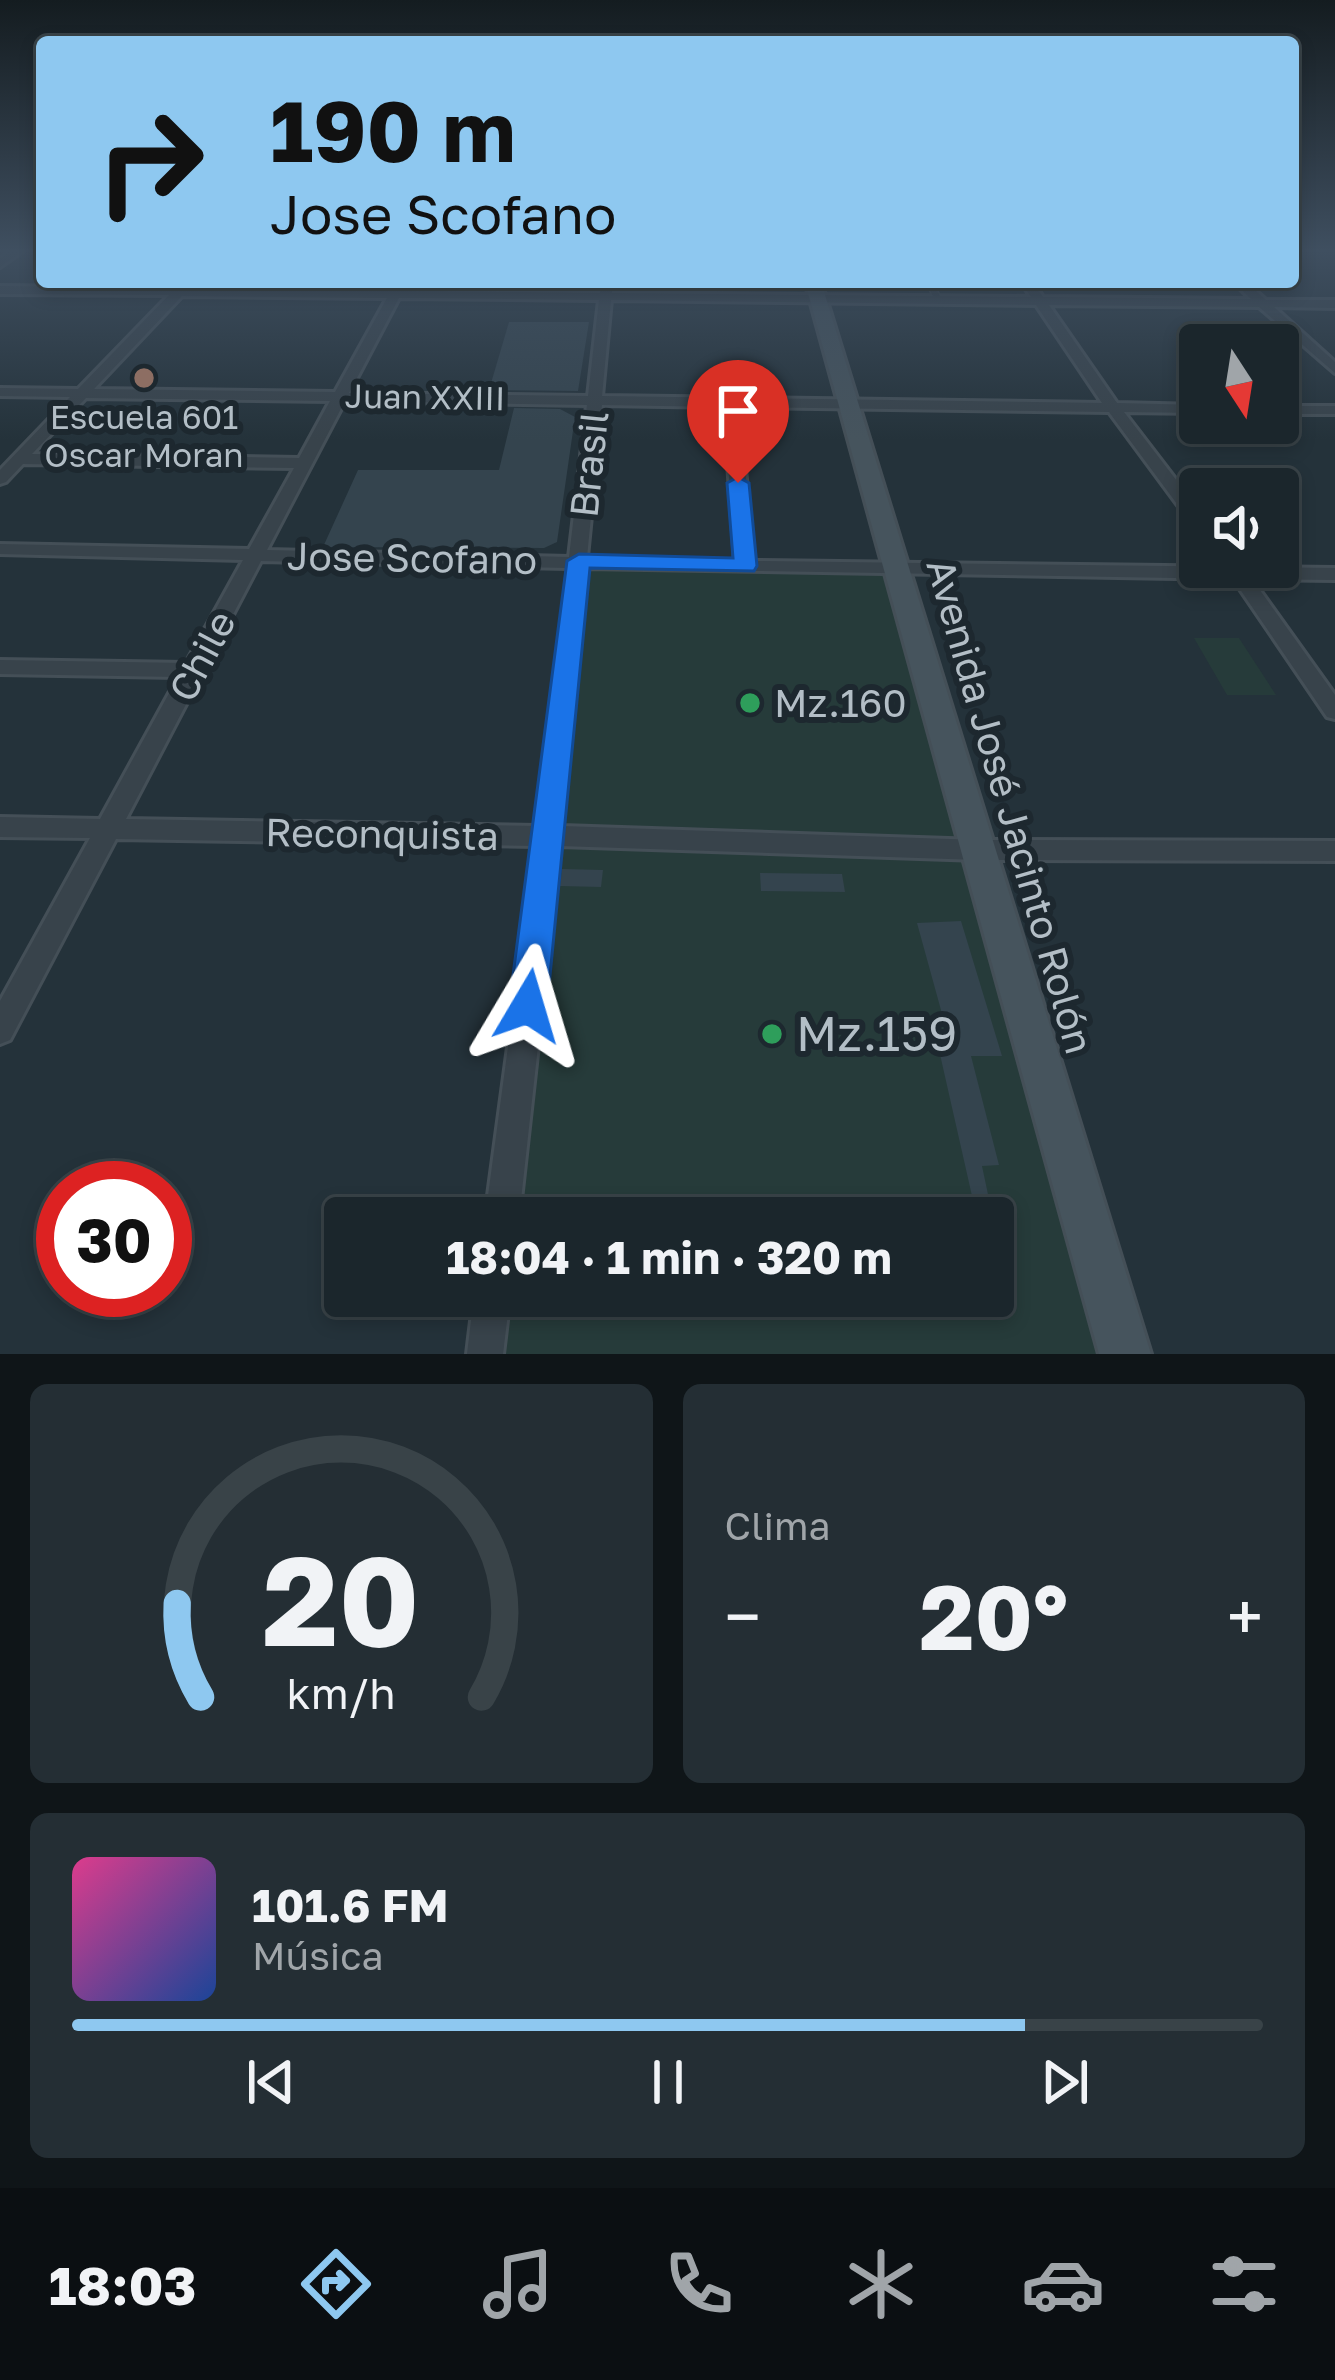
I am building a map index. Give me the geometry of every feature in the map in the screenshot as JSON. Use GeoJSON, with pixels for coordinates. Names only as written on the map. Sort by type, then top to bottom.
{"type":"FeatureCollection","features":[{"type":"Feature","properties":{"kind":"street"},"geometry":{"type":"LineString","coordinates":[[0,479],[159,313]]}},
{"type":"Feature","properties":{"kind":"street","name":"Chile"},"geometry":{"type":"LineString","coordinates":[[0,1030],[385,313]]}},
{"type":"Feature","properties":{"kind":"street","name":"Brasil"},"geometry":{"type":"LineString","coordinates":[[505,1197],[549,836],[604,313]]}},
{"type":"Feature","properties":{"kind":"street","name":"Avenida José Jacinto Rolón"},"geometry":{"type":"LineString","coordinates":[[823,313],[1125,1354]]}},
{"type":"Feature","properties":{"kind":"street"},"geometry":{"type":"LineString","coordinates":[[1050,313],[1179,495]]}},
{"type":"Feature","properties":{"kind":"street"},"geometry":{"type":"LineString","coordinates":[[1272,313],[1335,369]]}},
{"type":"Feature","properties":{"kind":"street","name":"Juan XXIII"},"geometry":{"type":"LineString","coordinates":[[0,392],[1179,409]]}},
{"type":"Feature","properties":{"kind":"street"},"geometry":{"type":"LineString","coordinates":[[731,400],[746,566]]}},
{"type":"Feature","properties":{"kind":"street"},"geometry":{"type":"LineString","coordinates":[[1299,410],[1335,410]]}},
{"type":"Feature","properties":{"kind":"street"},"geometry":{"type":"LineString","coordinates":[[19,459],[305,463]]}},
{"type":"Feature","properties":{"kind":"street","name":"Jose Scofano"},"geometry":{"type":"LineString","coordinates":[[0,549],[897,570],[1179,570]]}},
{"type":"Feature","properties":{"kind":"street","name":"Jose Scofano"},"geometry":{"type":"LineString","coordinates":[[1299,573],[1335,574]]}},
{"type":"Feature","properties":{"kind":"street"},"geometry":{"type":"LineString","coordinates":[[1249,588],[1335,711]]}},
{"type":"Feature","properties":{"kind":"street"},"geometry":{"type":"LineString","coordinates":[[0,667],[194,670]]}},
{"type":"Feature","properties":{"kind":"street","name":"Reconquista"},"geometry":{"type":"LineString","coordinates":[[0,827],[549,836],[979,850],[1335,851]]}},
{"type":"Feature","properties":{"kind":"street"},"geometry":{"type":"LineString","coordinates":[[485,1354],[490,1317]]}},
{"type":"Feature","properties":{"kind":"green space","name":"Mz.159"},"geometry":{"type":"Polygon","coordinates":[[[579,561],[897,570],[1125,1354],[483,1354],[487,1317],[1014,1317],[1014,1197],[497,1197],[529,836],[548,837],[579,561]]]}},
{"type":"Feature","properties":{"kind":"green space"},"geometry":{"type":"Polygon","coordinates":[[[1194,638],[1239,638],[1276,695],[1227,695],[1194,638]]]}},
{"type":"Feature","properties":{"kind":"building"},"geometry":{"type":"Polygon","coordinates":[[[509,322],[589,322],[578,391],[489,390],[509,322]]]}},
{"type":"Feature","properties":{"kind":"building"},"geometry":{"type":"Polygon","coordinates":[[[514,408],[560,409],[575,417],[557,542],[544,548],[323,547],[358,470],[499,470],[514,408]]]}},
{"type":"Feature","properties":{"kind":"building"},"geometry":{"type":"Polygon","coordinates":[[[562,869],[603,870],[601,887],[560,886],[562,869]]]}},
{"type":"Feature","properties":{"kind":"building"},"geometry":{"type":"Polygon","coordinates":[[[760,873],[842,874],[845,892],[761,891],[760,873]]]}},
{"type":"Feature","properties":{"kind":"building"},"geometry":{"type":"Polygon","coordinates":[[[961,921],[1002,1056],[971,1056],[999,1165],[982,1166],[989,1197],[972,1197],[939,1050],[952,1050],[917,923],[961,921]]]}},
{"type":"Feature","properties":{"kind":"place","name":"Escuela 601 Oscar Moran"},"geometry":{"type":"Point","coordinates":[144,378]}},
{"type":"Feature","properties":{"kind":"place","name":"Mz.160"},"geometry":{"type":"Point","coordinates":[750,703]}},
{"type":"Feature","properties":{"kind":"place","name":"Mz.159"},"geometry":{"type":"Point","coordinates":[772,1034]}},
{"type":"Feature","properties":{"kind":"route"},"geometry":{"type":"LineString","coordinates":[[528,1006],[579,561],[746,566],[738,483]]}}]}
